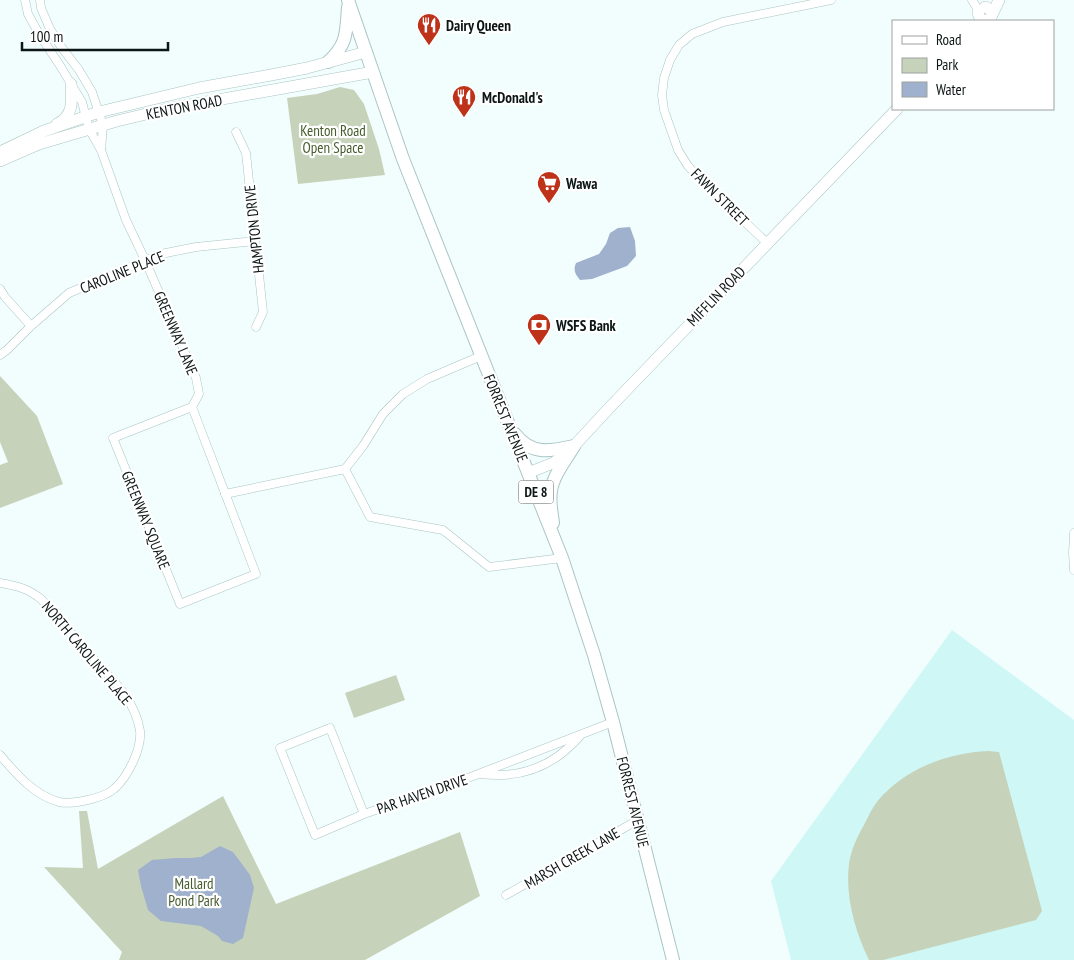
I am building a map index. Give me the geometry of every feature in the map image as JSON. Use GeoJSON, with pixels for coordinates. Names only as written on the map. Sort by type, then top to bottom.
{"type":"FeatureCollection","features":[{"type":"Feature","properties":{"kind":"highway","name":"FORREST AVENUE"},"geometry":{"type":"LineString","coordinates":[[348,1],[403,158],[562,558],[594,655],[613,722],[673,960]]}},
{"type":"Feature","properties":{"kind":"highway"},"geometry":{"type":"LineString","coordinates":[[328,62],[338,53],[346,34],[348,1]]}},
{"type":"Feature","properties":{"kind":"highway"},"geometry":{"type":"LineString","coordinates":[[510,428],[523,443],[538,450],[555,450],[574,446]]}},
{"type":"Feature","properties":{"kind":"highway"},"geometry":{"type":"LineString","coordinates":[[555,540],[550,498],[551,488],[574,446]]}},
{"type":"Feature","properties":{"kind":"main road"},"geometry":{"type":"LineString","coordinates":[[983,15],[998,0]]}},
{"type":"Feature","properties":{"kind":"main road","name":"KENTON ROAD"},"geometry":{"type":"LineString","coordinates":[[0,152],[44,132],[98,112],[199,88],[272,76],[366,52]]}},
{"type":"Feature","properties":{"kind":"main road","name":"KENTON ROAD"},"geometry":{"type":"LineString","coordinates":[[0,161],[39,144],[117,120],[373,72]]}},
{"type":"Feature","properties":{"kind":"main road"},"geometry":{"type":"LineString","coordinates":[[44,132],[63,121],[70,112],[72,102],[71,84]]}},
{"type":"Feature","properties":{"kind":"main road","name":"MIFFLIN ROAD"},"geometry":{"type":"LineString","coordinates":[[528,473],[553,463],[574,446],[896,110]]}},
{"type":"Feature","properties":{"kind":"street"},"geometry":{"type":"LineString","coordinates":[[25,0],[28,14],[36,29],[82,102],[88,128]]}},
{"type":"Feature","properties":{"kind":"street"},"geometry":{"type":"LineString","coordinates":[[40,0],[41,8],[50,29],[92,92],[103,125]]}},
{"type":"Feature","properties":{"kind":"street","name":"FAWN STREET"},"geometry":{"type":"LineString","coordinates":[[767,243],[701,180],[688,166],[678,150],[664,110],[662,94],[664,78],[670,60],[679,45],[692,34],[723,22],[831,0]]}},
{"type":"Feature","properties":{"kind":"street"},"geometry":{"type":"LineString","coordinates":[[972,0],[983,15]]}},
{"type":"Feature","properties":{"kind":"street","name":"GREENWAY LANE"},"geometry":{"type":"LineString","coordinates":[[101,150],[103,125]]}},
{"type":"Feature","properties":{"kind":"street","name":"GREENWAY LANE"},"geometry":{"type":"LineString","coordinates":[[88,128],[101,150],[126,220],[196,378],[199,394],[192,407]]}},
{"type":"Feature","properties":{"kind":"street","name":"HAMPTON DRIVE"},"geometry":{"type":"LineString","coordinates":[[236,132],[246,154],[263,312],[256,327]]}},
{"type":"Feature","properties":{"kind":"street","name":"CAROLINE PLACE"},"geometry":{"type":"LineString","coordinates":[[31,326],[69,293],[145,260],[161,254],[196,247],[255,241]]}},
{"type":"Feature","properties":{"kind":"street"},"geometry":{"type":"LineString","coordinates":[[0,289],[31,326],[0,355]]}},
{"type":"Feature","properties":{"kind":"street"},"geometry":{"type":"LineString","coordinates":[[192,407],[225,494],[345,469],[363,446],[383,414],[403,394],[427,379],[481,356]]}},
{"type":"Feature","properties":{"kind":"street","name":"GREENWAY SQUARE"},"geometry":{"type":"LineString","coordinates":[[192,407],[114,438],[180,604],[256,574],[225,494]]}},
{"type":"Feature","properties":{"kind":"street"},"geometry":{"type":"LineString","coordinates":[[345,469],[370,517],[443,530],[489,567],[562,558]]}},
{"type":"Feature","properties":{"kind":"street"},"geometry":{"type":"LineString","coordinates":[[1074,532],[1072,553],[1074,570]]}},
{"type":"Feature","properties":{"kind":"street","name":"NORTH CAROLINE PLACE"},"geometry":{"type":"LineString","coordinates":[[0,582],[31,591],[48,606],[124,693],[134,709],[140,732],[140,742],[129,770],[114,790],[81,802],[61,802],[40,794],[31,788],[0,755]]}},
{"type":"Feature","properties":{"kind":"street","name":"PAR HAVEN DRIVE"},"geometry":{"type":"LineString","coordinates":[[364,814],[330,728],[280,748],[315,835],[364,814],[479,774],[613,722]]}},
{"type":"Feature","properties":{"kind":"street","name":"PAR HAVEN DRIVE"},"geometry":{"type":"LineString","coordinates":[[479,774],[495,776],[512,774],[524,772],[548,763],[560,756],[581,734]]}},
{"type":"Feature","properties":{"kind":"street","name":"MARSH CREEK LANE"},"geometry":{"type":"LineString","coordinates":[[506,895],[638,820]]}},
{"type":"Feature","properties":{"kind":"shaded area"},"geometry":{"type":"Polygon","coordinates":[[[952,630],[1074,720],[1074,960],[791,960],[771,881],[952,630]]]}},
{"type":"Feature","properties":{"kind":"green space","name":"Kenton Road Open Space"},"geometry":{"type":"Polygon","coordinates":[[[340,87],[354,90],[364,104],[379,149],[385,175],[298,184],[287,98],[317,94],[340,87]]]}},
{"type":"Feature","properties":{"kind":"green space"},"geometry":{"type":"Polygon","coordinates":[[[0,376],[37,416],[63,484],[0,508],[0,465],[8,462],[0,442],[0,376]]]}},
{"type":"Feature","properties":{"kind":"green space"},"geometry":{"type":"Polygon","coordinates":[[[396,675],[405,700],[354,718],[345,693],[396,675]]]}},
{"type":"Feature","properties":{"kind":"green space"},"geometry":{"type":"Polygon","coordinates":[[[988,751],[999,752],[1042,911],[1036,920],[883,960],[869,960],[852,914],[848,876],[853,849],[872,810],[879,799],[893,786],[917,770],[944,758],[988,751]]]}},
{"type":"Feature","properties":{"kind":"green space","name":"Mallard Pond Park"},"geometry":{"type":"Polygon","coordinates":[[[223,796],[276,904],[460,832],[480,896],[365,960],[119,960],[122,952],[44,867],[83,868],[79,811],[87,811],[98,869],[223,796]]]}},
{"type":"Feature","properties":{"kind":"water"},"geometry":{"type":"Polygon","coordinates":[[[630,227],[635,241],[636,256],[627,266],[592,279],[580,280],[575,272],[576,263],[599,254],[606,244],[610,233],[618,228],[630,227]]]}},
{"type":"Feature","properties":{"kind":"water"},"geometry":{"type":"Polygon","coordinates":[[[220,846],[233,852],[250,875],[254,888],[243,938],[233,944],[222,941],[218,936],[201,926],[161,921],[148,910],[138,870],[152,860],[201,857],[220,846]]]}},
{"type":"Feature","properties":{"kind":"place","name":"Dairy Queen"},"geometry":{"type":"Point","coordinates":[429,46]}},
{"type":"Feature","properties":{"kind":"place","name":"McDonald's"},"geometry":{"type":"Point","coordinates":[464,118]}},
{"type":"Feature","properties":{"kind":"place","name":"Wawa"},"geometry":{"type":"Point","coordinates":[549,204]}},
{"type":"Feature","properties":{"kind":"place","name":"WSFS Bank"},"geometry":{"type":"Point","coordinates":[539,346]}}]}
